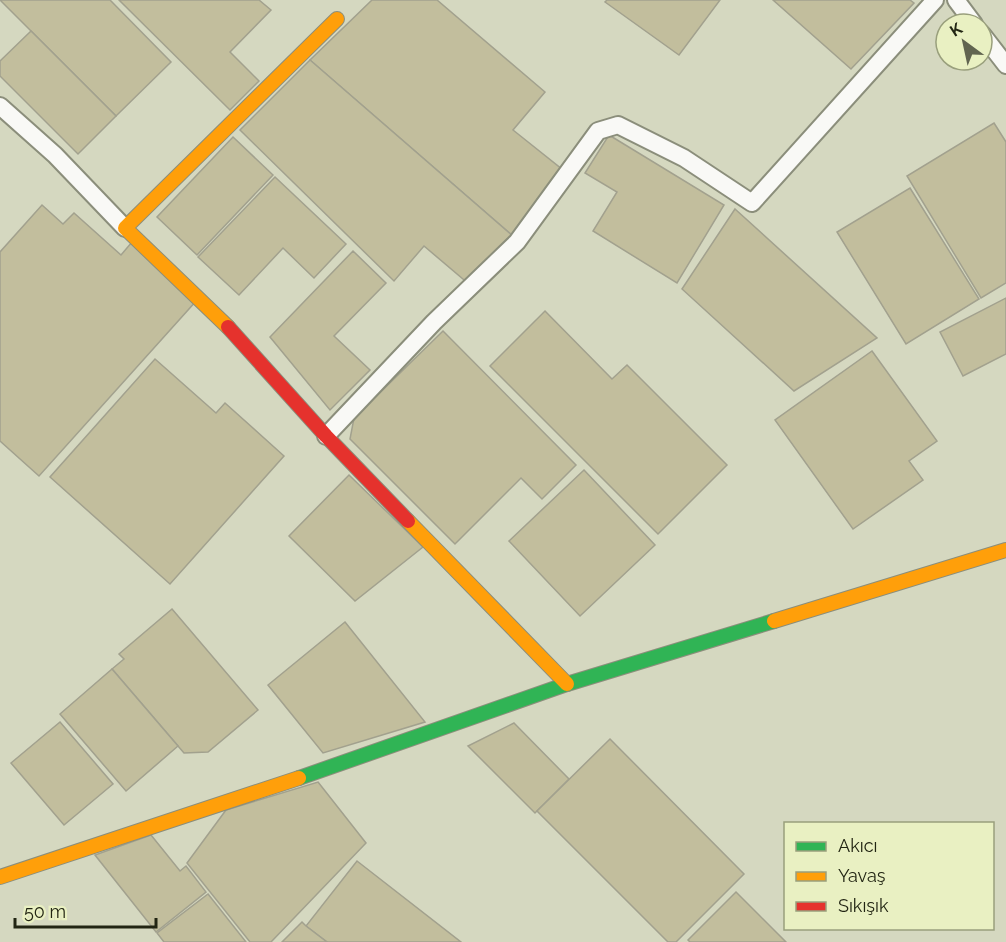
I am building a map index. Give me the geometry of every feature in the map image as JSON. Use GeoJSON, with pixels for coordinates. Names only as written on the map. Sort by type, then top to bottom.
{"type":"FeatureCollection","features":[{"type":"Feature","properties":{"kind":"street"},"geometry":{"type":"LineString","coordinates":[[326,436],[434,322],[517,242],[598,131],[618,124],[684,158],[752,203],[935,0]]}},
{"type":"Feature","properties":{"kind":"street"},"geometry":{"type":"LineString","coordinates":[[125,228],[337,19]]}},
{"type":"Feature","properties":{"kind":"street"},"geometry":{"type":"LineString","coordinates":[[994,50],[1006,65]]}},
{"type":"Feature","properties":{"kind":"street"},"geometry":{"type":"LineString","coordinates":[[0,106],[55,155],[125,228],[214,311],[326,436],[567,684]]}},
{"type":"Feature","properties":{"kind":"street"},"geometry":{"type":"LineString","coordinates":[[0,877],[238,800],[567,684],[1006,550]]}},
{"type":"Feature","properties":{"kind":"building"},"geometry":{"type":"Polygon","coordinates":[[[0,0],[110,0],[171,62],[116,116],[0,0]]]}},
{"type":"Feature","properties":{"kind":"building"},"geometry":{"type":"Polygon","coordinates":[[[119,0],[259,0],[271,10],[230,52],[259,81],[230,110],[119,0]]]}},
{"type":"Feature","properties":{"kind":"building"},"geometry":{"type":"Polygon","coordinates":[[[372,0],[437,0],[545,92],[513,130],[563,170],[513,236],[310,60],[372,0]]]}},
{"type":"Feature","properties":{"kind":"building"},"geometry":{"type":"Polygon","coordinates":[[[607,0],[720,0],[679,55],[605,2],[607,0]]]}},
{"type":"Feature","properties":{"kind":"building"},"geometry":{"type":"Polygon","coordinates":[[[773,0],[910,0],[914,3],[851,69],[773,0]]]}},
{"type":"Feature","properties":{"kind":"building"},"geometry":{"type":"Polygon","coordinates":[[[31,31],[116,116],[78,154],[0,76],[0,61],[31,31]]]}},
{"type":"Feature","properties":{"kind":"building"},"geometry":{"type":"Polygon","coordinates":[[[310,60],[513,236],[470,285],[424,246],[394,281],[240,130],[310,60]]]}},
{"type":"Feature","properties":{"kind":"building"},"geometry":{"type":"Polygon","coordinates":[[[994,123],[1006,142],[1006,283],[981,298],[907,176],[994,123]]]}},
{"type":"Feature","properties":{"kind":"building"},"geometry":{"type":"Polygon","coordinates":[[[609,135],[724,205],[677,283],[593,231],[617,192],[585,173],[609,135]]]}},
{"type":"Feature","properties":{"kind":"building"},"geometry":{"type":"Polygon","coordinates":[[[233,137],[273,175],[197,255],[157,217],[233,137]]]}},
{"type":"Feature","properties":{"kind":"building"},"geometry":{"type":"Polygon","coordinates":[[[275,177],[346,244],[314,278],[283,248],[239,295],[198,257],[275,177]]]}},
{"type":"Feature","properties":{"kind":"building"},"geometry":{"type":"Polygon","coordinates":[[[910,188],[979,299],[906,344],[837,232],[910,188]]]}},
{"type":"Feature","properties":{"kind":"building"},"geometry":{"type":"Polygon","coordinates":[[[42,205],[63,224],[74,213],[121,255],[132,242],[197,300],[39,476],[0,441],[0,252],[42,205]]]}},
{"type":"Feature","properties":{"kind":"building"},"geometry":{"type":"Polygon","coordinates":[[[735,209],[877,338],[794,391],[682,289],[735,209]]]}},
{"type":"Feature","properties":{"kind":"building"},"geometry":{"type":"Polygon","coordinates":[[[353,251],[386,283],[334,336],[370,370],[330,410],[270,337],[353,251]]]}},
{"type":"Feature","properties":{"kind":"building"},"geometry":{"type":"Polygon","coordinates":[[[1006,298],[1006,354],[963,376],[940,332],[1006,298]]]}},
{"type":"Feature","properties":{"kind":"building"},"geometry":{"type":"Polygon","coordinates":[[[545,311],[612,379],[627,365],[727,465],[658,534],[490,366],[545,311]]]}},
{"type":"Feature","properties":{"kind":"building"},"geometry":{"type":"Polygon","coordinates":[[[443,331],[576,465],[542,499],[521,478],[455,544],[350,439],[354,418],[443,331]]]}},
{"type":"Feature","properties":{"kind":"building"},"geometry":{"type":"Polygon","coordinates":[[[872,351],[937,441],[909,461],[923,480],[853,529],[775,420],[872,351]]]}},
{"type":"Feature","properties":{"kind":"building"},"geometry":{"type":"Polygon","coordinates":[[[155,359],[216,413],[225,403],[284,456],[170,584],[50,477],[155,359]]]}},
{"type":"Feature","properties":{"kind":"building"},"geometry":{"type":"Polygon","coordinates":[[[584,470],[655,545],[580,616],[509,541],[584,470]]]}},
{"type":"Feature","properties":{"kind":"building"},"geometry":{"type":"Polygon","coordinates":[[[349,475],[423,547],[355,601],[289,536],[349,475]]]}},
{"type":"Feature","properties":{"kind":"building"},"geometry":{"type":"Polygon","coordinates":[[[172,609],[258,710],[208,752],[184,753],[112,669],[124,659],[119,654],[172,609]]]}},
{"type":"Feature","properties":{"kind":"building"},"geometry":{"type":"Polygon","coordinates":[[[345,622],[425,722],[323,753],[268,685],[345,622]]]}},
{"type":"Feature","properties":{"kind":"building"},"geometry":{"type":"Polygon","coordinates":[[[112,669],[178,746],[126,791],[60,714],[112,669]]]}},
{"type":"Feature","properties":{"kind":"building"},"geometry":{"type":"Polygon","coordinates":[[[60,722],[113,784],[64,825],[11,763],[60,722]]]}},
{"type":"Feature","properties":{"kind":"building"},"geometry":{"type":"Polygon","coordinates":[[[514,723],[569,779],[535,813],[468,746],[514,723]]]}},
{"type":"Feature","properties":{"kind":"building"},"geometry":{"type":"Polygon","coordinates":[[[610,739],[744,874],[676,942],[668,942],[537,811],[610,739]]]}},
{"type":"Feature","properties":{"kind":"building"},"geometry":{"type":"Polygon","coordinates":[[[318,782],[366,843],[271,942],[250,942],[187,863],[226,810],[318,782]]]}},
{"type":"Feature","properties":{"kind":"building"},"geometry":{"type":"Polygon","coordinates":[[[151,835],[180,871],[186,866],[206,892],[156,932],[95,855],[151,835]]]}},
{"type":"Feature","properties":{"kind":"building"},"geometry":{"type":"Polygon","coordinates":[[[357,861],[461,942],[327,942],[306,926],[357,861]]]}},
{"type":"Feature","properties":{"kind":"building"},"geometry":{"type":"Polygon","coordinates":[[[736,892],[786,942],[690,942],[688,940],[736,892]]]}},
{"type":"Feature","properties":{"kind":"building"},"geometry":{"type":"Polygon","coordinates":[[[208,894],[246,942],[164,942],[157,933],[208,894]]]}},
{"type":"Feature","properties":{"kind":"building"},"geometry":{"type":"Polygon","coordinates":[[[302,922],[306,926],[327,942],[282,942],[302,922]]]}},
{"type":"Feature","properties":{"kind":"traffic: fast"},"geometry":{"type":"LineString","coordinates":[[299,778],[567,684],[774,621]]}},
{"type":"Feature","properties":{"kind":"traffic: slow"},"geometry":{"type":"LineString","coordinates":[[228,327],[125,228],[337,19]]}},
{"type":"Feature","properties":{"kind":"traffic: slow"},"geometry":{"type":"LineString","coordinates":[[408,521],[567,684]]}},
{"type":"Feature","properties":{"kind":"traffic: slow"},"geometry":{"type":"LineString","coordinates":[[774,621],[1006,550]]}},
{"type":"Feature","properties":{"kind":"traffic: slow"},"geometry":{"type":"LineString","coordinates":[[0,877],[299,778]]}},
{"type":"Feature","properties":{"kind":"traffic: jam"},"geometry":{"type":"LineString","coordinates":[[228,327],[326,436],[408,521]]}}]}
